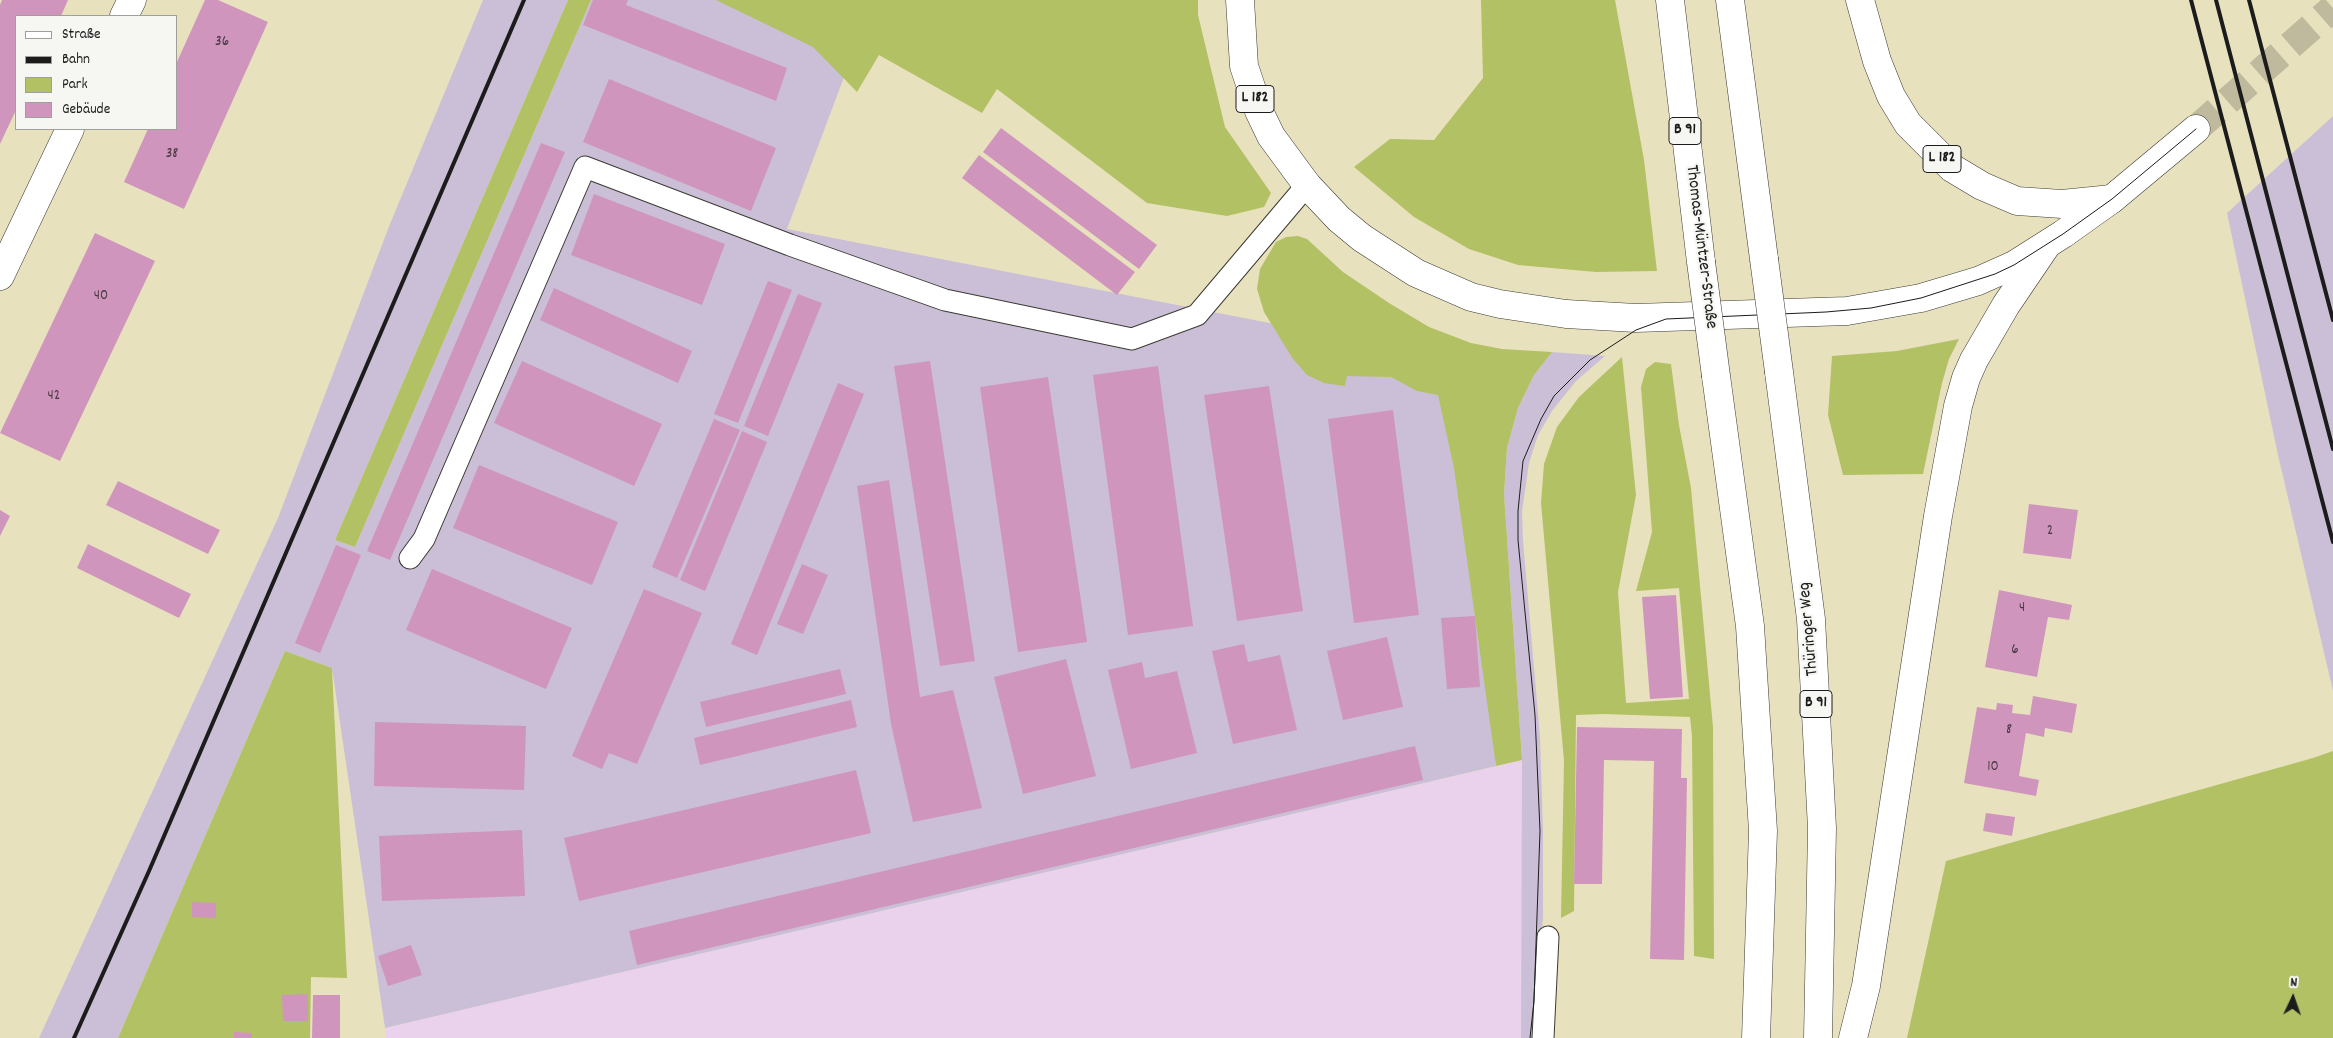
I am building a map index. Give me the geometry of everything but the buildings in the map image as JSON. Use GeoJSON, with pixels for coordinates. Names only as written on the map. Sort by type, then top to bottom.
{"type":"FeatureCollection","features":[{"type":"Feature","properties":{"kind":"main road"},"geometry":{"type":"LineString","coordinates":[[124,15],[132,0]]}},
{"type":"Feature","properties":{"kind":"main road","name":"L 182"},"geometry":{"type":"LineString","coordinates":[[1240,0],[1244,66],[1259,110],[1272,136],[1307,185],[1339,219],[1362,238],[1416,273],[1445,287],[1481,299],[1532,310],[1636,318],[1682,317],[1826,312],[1871,308],[1921,298],[1978,281],[2014,266],[2046,246],[2112,198],[2196,129]]}},
{"type":"Feature","properties":{"kind":"main road","name":"Thomas-Müntzer-Straße"},"geometry":{"type":"LineString","coordinates":[[1670,0],[1701,262],[1750,626],[1762,811],[1756,1038]]}},
{"type":"Feature","properties":{"kind":"main road","name":"Thüringer Weg"},"geometry":{"type":"LineString","coordinates":[[1730,0],[1811,619],[1822,828],[1818,1038]]}},
{"type":"Feature","properties":{"kind":"main road","name":"L 182"},"geometry":{"type":"LineString","coordinates":[[1860,0],[1877,61],[1891,96],[1908,124],[1952,168],[1982,186],[2018,201],[2062,204],[2112,198]]}},
{"type":"Feature","properties":{"kind":"main road"},"geometry":{"type":"LineString","coordinates":[[0,276],[70,130]]}},
{"type":"Feature","properties":{"kind":"main road"},"geometry":{"type":"LineString","coordinates":[[1853,1038],[1866,986],[1938,516],[1958,406],[1966,378],[1974,360],[2006,305],[2046,246]]}},
{"type":"Feature","properties":{"kind":"lane"},"geometry":{"type":"LineString","coordinates":[[410,558],[424,539],[584,167],[790,245],[945,300],[1132,339],[1197,315],[1307,185]]}},
{"type":"Feature","properties":{"kind":"lane"},"geometry":{"type":"LineString","coordinates":[[1543,1038],[1548,937]]}},
{"type":"Feature","properties":{"kind":"shaded area"},"geometry":{"type":"Polygon","coordinates":[[[483,0],[568,0],[335,540],[355,547],[591,0],[748,0],[856,45],[787,229],[1444,357],[1496,766],[385,1028],[332,668],[285,651],[118,1038],[39,1038],[278,518],[390,224],[483,0]]]}},
{"type":"Feature","properties":{"kind":"shaded area"},"geometry":{"type":"Polygon","coordinates":[[[2333,116],[2333,691],[2278,455],[2227,213],[2333,116]]]}},
{"type":"Feature","properties":{"kind":"shaded area"},"geometry":{"type":"Polygon","coordinates":[[[1552,352],[1605,356],[1576,381],[1552,411],[1538,435],[1529,463],[1522,511],[1540,737],[1543,917],[1534,1038],[1521,1038],[1522,760],[1504,494],[1507,448],[1518,408],[1534,375],[1552,352]]]}},
{"type":"Feature","properties":{"kind":"shaded area"},"geometry":{"type":"Polygon","coordinates":[[[1522,760],[1521,1038],[385,1038],[385,1028],[1522,760]]]}},
{"type":"Feature","properties":{"kind":"green space"},"geometry":{"type":"Polygon","coordinates":[[[568,0],[591,0],[355,547],[335,540],[568,0]]]}},
{"type":"Feature","properties":{"kind":"green space"},"geometry":{"type":"Polygon","coordinates":[[[716,0],[1198,0],[1198,15],[1225,127],[1271,193],[1264,207],[1227,216],[1147,203],[997,89],[982,113],[879,55],[857,92],[813,47],[716,0]]]}},
{"type":"Feature","properties":{"kind":"green space"},"geometry":{"type":"Polygon","coordinates":[[[1481,0],[1615,0],[1644,160],[1657,271],[1596,272],[1518,265],[1469,249],[1414,217],[1354,167],[1390,139],[1434,140],[1483,78],[1481,0]]]}},
{"type":"Feature","properties":{"kind":"green space"},"geometry":{"type":"Polygon","coordinates":[[[1298,236],[1307,239],[1343,272],[1429,327],[1471,343],[1502,349],[1552,352],[1534,375],[1518,408],[1507,448],[1504,494],[1522,760],[1496,766],[1454,468],[1438,395],[1417,391],[1391,377],[1347,376],[1345,386],[1324,383],[1307,375],[1293,359],[1264,312],[1257,289],[1260,269],[1276,242],[1286,237],[1298,236]]]}},
{"type":"Feature","properties":{"kind":"green space"},"geometry":{"type":"Polygon","coordinates":[[[1959,339],[1949,359],[1942,383],[1923,474],[1843,475],[1828,415],[1832,356],[1897,351],[1959,339]]]}},
{"type":"Feature","properties":{"kind":"green space"},"geometry":{"type":"Polygon","coordinates":[[[1622,357],[1636,495],[1618,592],[1626,703],[1689,699],[1679,588],[1636,591],[1652,532],[1641,387],[1646,369],[1655,362],[1671,364],[1679,425],[1691,488],[1713,727],[1714,959],[1694,956],[1692,736],[1690,717],[1576,715],[1574,911],[1561,918],[1564,761],[1541,503],[1544,464],[1557,427],[1579,397],[1622,357]]]}},
{"type":"Feature","properties":{"kind":"green space"},"geometry":{"type":"Polygon","coordinates":[[[285,651],[332,668],[347,978],[311,977],[310,1038],[118,1038],[285,651]]]}},
{"type":"Feature","properties":{"kind":"green space"},"geometry":{"type":"Polygon","coordinates":[[[2333,751],[2333,1038],[1907,1038],[1946,861],[2333,751]]]}},
{"type":"Feature","properties":{"kind":"tunnel"},"geometry":{"type":"LineString","coordinates":[[2196,129],[2333,8]]}},
{"type":"Feature","properties":{"kind":"tram line"},"geometry":{"type":"LineString","coordinates":[[1530,1038],[1534,1001],[1540,831],[1535,715],[1518,540],[1518,511],[1523,461],[1541,419],[1554,396],[1590,360],[1636,330],[1666,319],[1826,312],[1871,308],[1921,298],[1995,274],[2014,265],[2063,234],[2112,199],[2196,129]]}},
{"type":"Feature","properties":{"kind":"railway"},"geometry":{"type":"LineString","coordinates":[[74,1038],[149,871],[524,0]]}},
{"type":"Feature","properties":{"kind":"railway"},"geometry":{"type":"LineString","coordinates":[[2191,0],[2333,542]]}},
{"type":"Feature","properties":{"kind":"railway"},"geometry":{"type":"LineString","coordinates":[[2216,0],[2333,449]]}},
{"type":"Feature","properties":{"kind":"railway"},"geometry":{"type":"LineString","coordinates":[[2249,0],[2333,320]]}}]}
